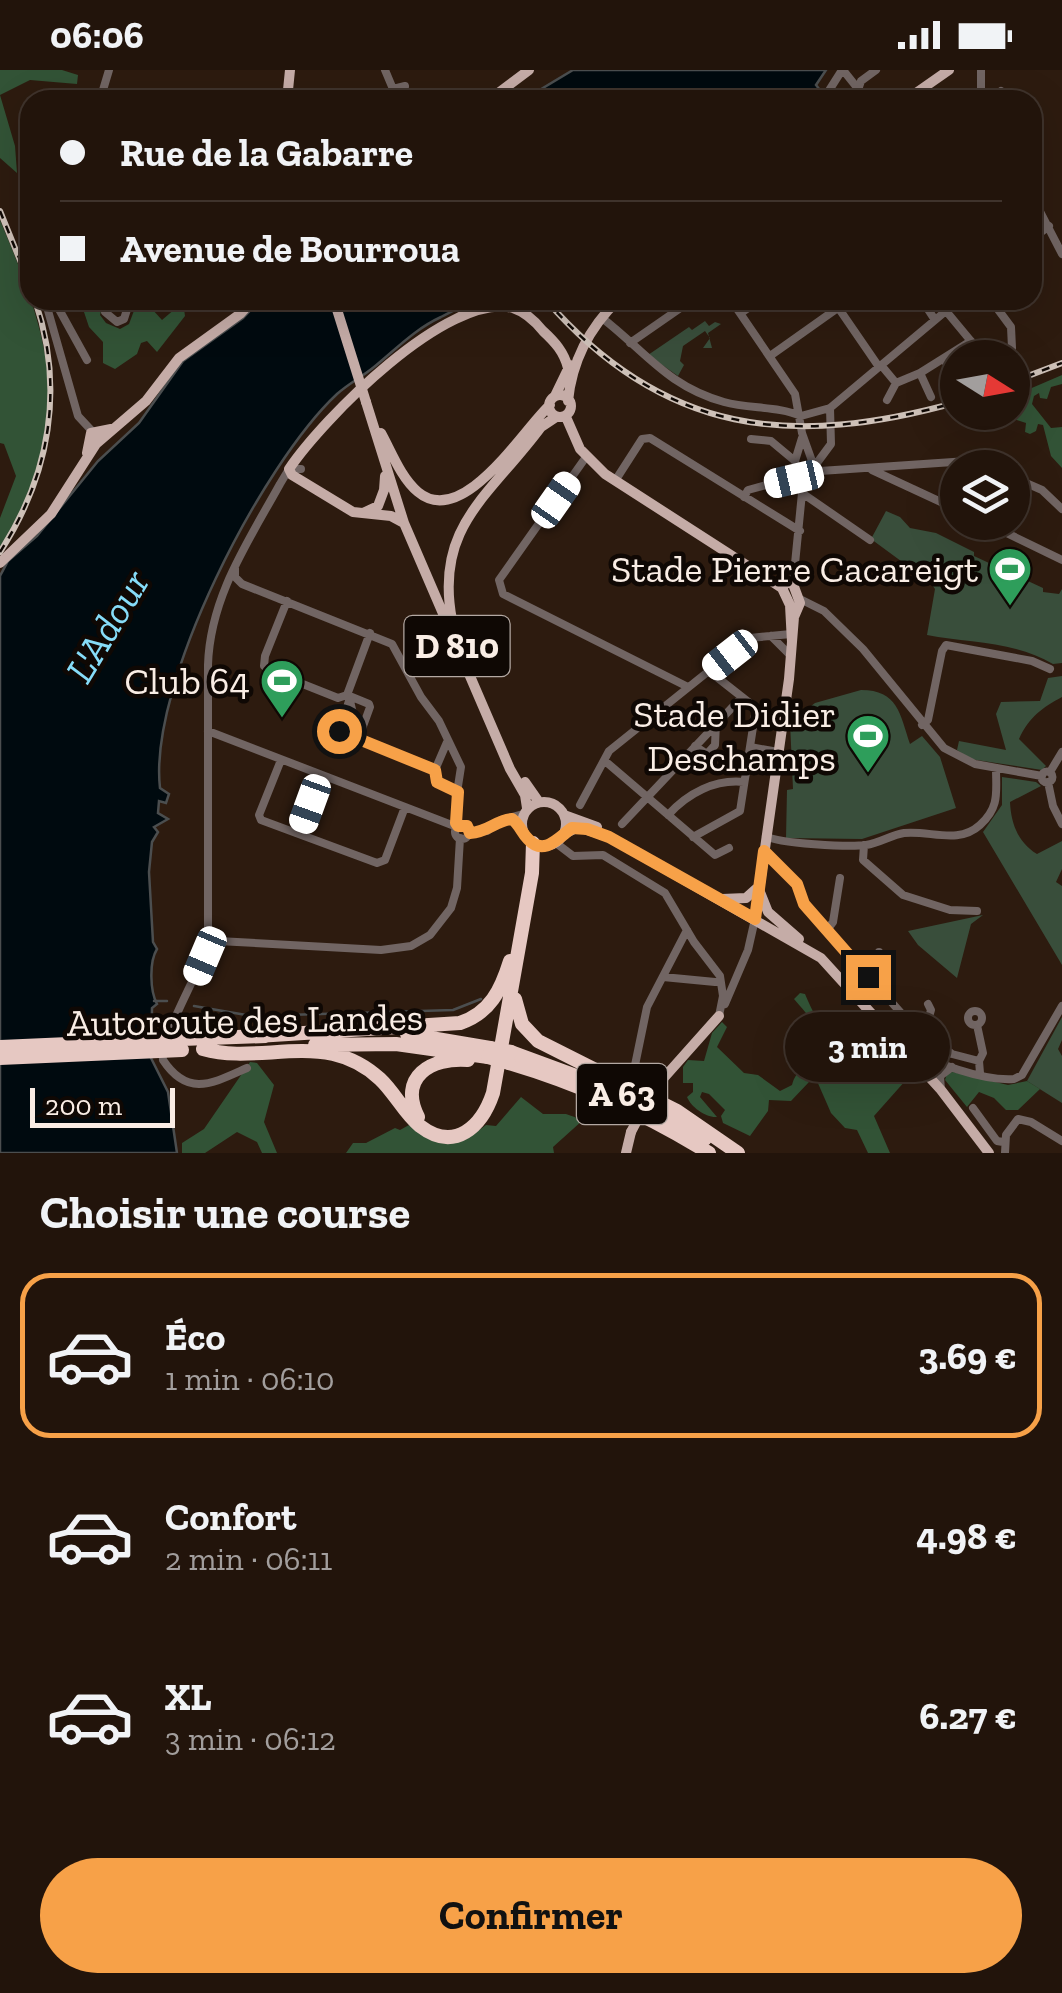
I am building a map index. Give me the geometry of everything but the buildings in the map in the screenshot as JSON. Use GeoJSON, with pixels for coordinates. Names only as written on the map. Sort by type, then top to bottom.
{"type":"FeatureCollection","features":[{"type":"Feature","properties":{"kind":"highway"},"geometry":{"type":"LineString","coordinates":[[203,1049],[219,1054],[313,1052],[350,1060],[379,1078],[417,1123],[436,1135],[451,1138],[477,1127],[487,1111],[532,873],[554,842]]}},
{"type":"Feature","properties":{"kind":"highway"},"geometry":{"type":"LineString","coordinates":[[257,1036],[440,1026],[467,1021],[485,1010],[497,996],[525,912]]}},
{"type":"Feature","properties":{"kind":"highway"},"geometry":{"type":"LineString","coordinates":[[516,972],[517,1013],[538,1041],[677,1111],[738,1153]]}},
{"type":"Feature","properties":{"kind":"highway","name":"Autoroute des Landes"},"geometry":{"type":"LineString","coordinates":[[0,1058],[257,1036],[398,1033],[617,1092],[726,1153]]}},
{"type":"Feature","properties":{"kind":"highway","name":"Autoroute des Landes"},"geometry":{"type":"LineString","coordinates":[[0,1047],[182,1045],[203,1049],[376,1043],[489,1056]]}},
{"type":"Feature","properties":{"kind":"highway"},"geometry":{"type":"LineString","coordinates":[[436,1135],[413,1107],[418,1076],[443,1060],[489,1056]]}},
{"type":"Feature","properties":{"kind":"highway","name":"Autoroute des Landes"},"geometry":{"type":"LineString","coordinates":[[509,1061],[630,1109],[709,1153]]}},
{"type":"Feature","properties":{"kind":"main road"},"geometry":{"type":"LineString","coordinates":[[502,90],[528,70]]}},
{"type":"Feature","properties":{"kind":"main road"},"geometry":{"type":"LineString","coordinates":[[920,90],[944,72]]}},
{"type":"Feature","properties":{"kind":"main road"},"geometry":{"type":"LineString","coordinates":[[0,563],[51,514],[96,438],[146,401],[184,352],[244,310]]}},
{"type":"Feature","properties":{"kind":"main road","name":"D 810"},"geometry":{"type":"LineString","coordinates":[[339,310],[404,523],[525,796],[521,814]]}},
{"type":"Feature","properties":{"kind":"main road"},"geometry":{"type":"LineString","coordinates":[[404,523],[391,516],[360,515],[298,474],[302,450],[340,407],[395,358],[456,320],[488,310]]}},
{"type":"Feature","properties":{"kind":"main road"},"geometry":{"type":"LineString","coordinates":[[516,310],[533,320],[553,341],[564,354],[568,368]]}},
{"type":"Feature","properties":{"kind":"main road"},"geometry":{"type":"LineString","coordinates":[[452,620],[446,581],[452,547],[461,527],[552,400],[568,368],[608,310]]}},
{"type":"Feature","properties":{"kind":"main road"},"geometry":{"type":"LineString","coordinates":[[553,341],[577,357]]}},
{"type":"Feature","properties":{"kind":"main road"},"geometry":{"type":"LineString","coordinates":[[380,432],[412,486],[424,496],[436,500],[461,494],[511,459],[541,426],[561,417],[577,357]]}},
{"type":"Feature","properties":{"kind":"main road"},"geometry":{"type":"LineString","coordinates":[[552,400],[562,395],[568,401]]}},
{"type":"Feature","properties":{"kind":"main road"},"geometry":{"type":"LineString","coordinates":[[552,400],[586,457],[615,481],[762,574],[787,584],[796,605],[755,919]]}},
{"type":"Feature","properties":{"kind":"main road","name":"D 810"},"geometry":{"type":"LineString","coordinates":[[368,401],[416,540],[515,764],[539,802]]}},
{"type":"Feature","properties":{"kind":"main road"},"geometry":{"type":"LineString","coordinates":[[348,509],[368,512],[378,506],[385,479],[381,449]]}},
{"type":"Feature","properties":{"kind":"main road"},"geometry":{"type":"LineString","coordinates":[[554,842],[522,828],[521,814],[539,802],[553,803],[564,816],[590,823],[822,958],[941,1090],[989,1153]]}},
{"type":"Feature","properties":{"kind":"main road"},"geometry":{"type":"LineString","coordinates":[[554,842],[564,816]]}},
{"type":"Feature","properties":{"kind":"main road"},"geometry":{"type":"LineString","coordinates":[[554,842],[578,827],[609,837]]}},
{"type":"Feature","properties":{"kind":"main road"},"geometry":{"type":"LineString","coordinates":[[721,899],[746,898],[758,887]]}},
{"type":"Feature","properties":{"kind":"main road"},"geometry":{"type":"LineString","coordinates":[[758,887],[768,912],[806,948]]}},
{"type":"Feature","properties":{"kind":"main road"},"geometry":{"type":"LineString","coordinates":[[626,1153],[630,1132],[653,1090],[719,1016]]}},
{"type":"Feature","properties":{"kind":"street"},"geometry":{"type":"LineString","coordinates":[[384,70],[392,89],[405,86]]}},
{"type":"Feature","properties":{"kind":"street"},"geometry":{"type":"LineString","coordinates":[[843,70],[858,88]]}},
{"type":"Feature","properties":{"kind":"street"},"geometry":{"type":"LineString","coordinates":[[858,88],[860,81],[876,70]]}},
{"type":"Feature","properties":{"kind":"street"},"geometry":{"type":"LineString","coordinates":[[1042,214],[1062,254]]}},
{"type":"Feature","properties":{"kind":"street"},"geometry":{"type":"LineString","coordinates":[[1042,231],[1049,226]]}},
{"type":"Feature","properties":{"kind":"street"},"geometry":{"type":"LineString","coordinates":[[54,310],[78,416],[96,438]]}},
{"type":"Feature","properties":{"kind":"street"},"geometry":{"type":"LineString","coordinates":[[58,310],[87,360]]}},
{"type":"Feature","properties":{"kind":"street"},"geometry":{"type":"LineString","coordinates":[[106,310],[117,322],[124,319],[127,310]]}},
{"type":"Feature","properties":{"kind":"street"},"geometry":{"type":"LineString","coordinates":[[630,344],[677,310]]}},
{"type":"Feature","properties":{"kind":"street"},"geometry":{"type":"LineString","coordinates":[[739,310],[802,408],[807,469],[797,564],[787,584]]}},
{"type":"Feature","properties":{"kind":"street"},"geometry":{"type":"LineString","coordinates":[[741,313],[745,310]]}},
{"type":"Feature","properties":{"kind":"street"},"geometry":{"type":"LineString","coordinates":[[770,356],[828,310]]}},
{"type":"Feature","properties":{"kind":"street"},"geometry":{"type":"LineString","coordinates":[[840,310],[896,383]]}},
{"type":"Feature","properties":{"kind":"street"},"geometry":{"type":"LineString","coordinates":[[928,310],[935,320]]}},
{"type":"Feature","properties":{"kind":"street"},"geometry":{"type":"LineString","coordinates":[[998,310],[1011,327],[1012,340]]}},
{"type":"Feature","properties":{"kind":"street"},"geometry":{"type":"LineString","coordinates":[[602,318],[673,379],[711,398],[748,407],[830,408],[946,311],[971,340]]}},
{"type":"Feature","properties":{"kind":"street"},"geometry":{"type":"LineString","coordinates":[[887,400],[896,383],[940,361]]}},
{"type":"Feature","properties":{"kind":"street"},"geometry":{"type":"LineString","coordinates":[[920,373],[931,397]]}},
{"type":"Feature","properties":{"kind":"street"},"geometry":{"type":"LineString","coordinates":[[807,469],[832,444],[830,408]]}},
{"type":"Feature","properties":{"kind":"street"},"geometry":{"type":"LineString","coordinates":[[615,481],[642,439],[650,438],[800,531]]}},
{"type":"Feature","properties":{"kind":"street"},"geometry":{"type":"LineString","coordinates":[[750,439],[771,441],[807,469],[870,540]]}},
{"type":"Feature","properties":{"kind":"street"},"geometry":{"type":"LineString","coordinates":[[586,457],[499,580],[503,594],[688,688]]}},
{"type":"Feature","properties":{"kind":"street"},"geometry":{"type":"LineString","coordinates":[[885,472],[940,465]]}},
{"type":"Feature","properties":{"kind":"street"},"geometry":{"type":"LineString","coordinates":[[744,497],[748,490],[807,469],[868,468],[885,472],[940,501]]}},
{"type":"Feature","properties":{"kind":"street"},"geometry":{"type":"LineString","coordinates":[[247,1068],[233,1076],[196,1085],[183,1083],[163,1060],[162,1052],[213,939],[206,921],[212,621],[234,568],[280,484],[298,474]]}},
{"type":"Feature","properties":{"kind":"street"},"geometry":{"type":"LineString","coordinates":[[1030,485],[1042,490],[1062,509]]}},
{"type":"Feature","properties":{"kind":"street"},"geometry":{"type":"LineString","coordinates":[[1021,540],[1062,560]]}},
{"type":"Feature","properties":{"kind":"street"},"geometry":{"type":"LineString","coordinates":[[213,939],[381,950],[411,946],[430,934],[451,908],[457,888],[460,838],[466,838],[456,814],[461,767],[397,650],[370,633],[237,580],[234,568]]}},
{"type":"Feature","properties":{"kind":"street"},"geometry":{"type":"LineString","coordinates":[[288,602],[264,666],[270,672],[338,698],[348,696],[370,708],[358,740]]}},
{"type":"Feature","properties":{"kind":"street"},"geometry":{"type":"LineString","coordinates":[[796,605],[811,608],[834,622],[883,670],[937,742],[956,756],[1047,777]]}},
{"type":"Feature","properties":{"kind":"street"},"geometry":{"type":"LineString","coordinates":[[370,633],[339,731],[435,770]]}},
{"type":"Feature","properties":{"kind":"street"},"geometry":{"type":"LineString","coordinates":[[580,805],[608,751],[750,638],[772,636],[789,640]]}},
{"type":"Feature","properties":{"kind":"street"},"geometry":{"type":"LineString","coordinates":[[922,724],[928,720],[946,645],[1032,661],[1050,669]]}},
{"type":"Feature","properties":{"kind":"street"},"geometry":{"type":"LineString","coordinates":[[709,671],[756,708],[738,824]]}},
{"type":"Feature","properties":{"kind":"street"},"geometry":{"type":"LineString","coordinates":[[348,696],[358,740]]}},
{"type":"Feature","properties":{"kind":"street"},"geometry":{"type":"LineString","coordinates":[[622,824],[742,697]]}},
{"type":"Feature","properties":{"kind":"street"},"geometry":{"type":"LineString","coordinates":[[695,746],[707,754],[715,745],[716,723]]}},
{"type":"Feature","properties":{"kind":"street"},"geometry":{"type":"LineString","coordinates":[[208,730],[462,828],[487,831],[502,820],[521,814]]}},
{"type":"Feature","properties":{"kind":"street"},"geometry":{"type":"LineString","coordinates":[[447,742],[435,770],[437,782],[458,792]]}},
{"type":"Feature","properties":{"kind":"street"},"geometry":{"type":"LineString","coordinates":[[750,748],[778,752]]}},
{"type":"Feature","properties":{"kind":"street"},"geometry":{"type":"LineString","coordinates":[[1062,752],[1047,777],[1053,806],[1062,824]]}},
{"type":"Feature","properties":{"kind":"street"},"geometry":{"type":"LineString","coordinates":[[281,760],[260,820],[377,863],[385,860],[405,807]]}},
{"type":"Feature","properties":{"kind":"street"},"geometry":{"type":"LineString","coordinates":[[606,760],[715,855],[729,848]]}},
{"type":"Feature","properties":{"kind":"street"},"geometry":{"type":"LineString","coordinates":[[766,836],[783,842],[860,845],[900,834],[946,836],[975,829],[998,800],[996,768]]}},
{"type":"Feature","properties":{"kind":"street"},"geometry":{"type":"LineString","coordinates":[[299,833],[321,775]]}},
{"type":"Feature","properties":{"kind":"street"},"geometry":{"type":"LineString","coordinates":[[668,815],[680,801],[722,780],[744,782]]}},
{"type":"Feature","properties":{"kind":"street"},"geometry":{"type":"LineString","coordinates":[[693,837],[740,811]]}},
{"type":"Feature","properties":{"kind":"street"},"geometry":{"type":"LineString","coordinates":[[554,842],[572,856],[603,855],[658,887],[720,976],[726,996]]}},
{"type":"Feature","properties":{"kind":"street"},"geometry":{"type":"LineString","coordinates":[[860,845],[863,860],[898,892],[950,910],[976,912]]}},
{"type":"Feature","properties":{"kind":"street"},"geometry":{"type":"LineString","coordinates":[[764,851],[797,884],[802,900],[898,1011],[952,1054],[979,1061]]}},
{"type":"Feature","properties":{"kind":"street"},"geometry":{"type":"LineString","coordinates":[[827,930],[833,922],[840,878]]}},
{"type":"Feature","properties":{"kind":"street"},"geometry":{"type":"LineString","coordinates":[[719,1016],[748,950],[755,919]]}},
{"type":"Feature","properties":{"kind":"street"},"geometry":{"type":"LineString","coordinates":[[634,1070],[642,1024],[686,930]]}},
{"type":"Feature","properties":{"kind":"street"},"geometry":{"type":"LineString","coordinates":[[868,977],[879,964],[879,952]]}},
{"type":"Feature","properties":{"kind":"street"},"geometry":{"type":"LineString","coordinates":[[663,977],[716,982]]}},
{"type":"Feature","properties":{"kind":"street"},"geometry":{"type":"LineString","coordinates":[[924,1034],[932,1010],[928,1004]]}},
{"type":"Feature","properties":{"kind":"street"},"geometry":{"type":"LineString","coordinates":[[896,1040],[920,1055],[952,1067],[1008,1080],[1022,1075],[1062,1006]]}},
{"type":"Feature","properties":{"kind":"street"},"geometry":{"type":"LineString","coordinates":[[978,1025],[983,1053],[980,1073]]}},
{"type":"Feature","properties":{"kind":"street"},"geometry":{"type":"LineString","coordinates":[[941,1090],[940,1076],[952,1067]]}},
{"type":"Feature","properties":{"kind":"street"},"geometry":{"type":"LineString","coordinates":[[973,1108],[996,1140],[1003,1142]]}},
{"type":"Feature","properties":{"kind":"street"},"geometry":{"type":"LineString","coordinates":[[1004,1153],[1003,1142],[1013,1123],[1022,1119],[1062,1141]]}},
{"type":"Feature","properties":{"kind":"green space"},"geometry":{"type":"Polygon","coordinates":[[[0,70],[62,70],[78,75],[77,84],[30,80],[0,95],[0,70]]]}},
{"type":"Feature","properties":{"kind":"green space"},"geometry":{"type":"Polygon","coordinates":[[[0,95],[15,146],[17,173],[0,158],[0,95]]]}},
{"type":"Feature","properties":{"kind":"green space"},"geometry":{"type":"Polygon","coordinates":[[[0,220],[20,269],[20,310],[34,310],[49,383],[41,462],[25,503],[0,547],[0,518],[16,476],[4,444],[0,443],[0,220]]]}},
{"type":"Feature","properties":{"kind":"green space"},"geometry":{"type":"Polygon","coordinates":[[[83,310],[101,310],[106,323],[120,329],[129,324],[134,310],[153,310],[162,320],[174,310],[184,310],[185,316],[157,352],[147,341],[141,343],[137,354],[115,369],[103,363],[103,342],[89,327],[83,310]]]}},
{"type":"Feature","properties":{"kind":"green space"},"geometry":{"type":"Polygon","coordinates":[[[705,321],[709,326],[721,324],[708,333],[709,337],[705,331],[683,346],[680,361],[684,365],[678,376],[648,355],[689,327],[692,330],[705,321]]]}},
{"type":"Feature","properties":{"kind":"green space"},"geometry":{"type":"Polygon","coordinates":[[[1062,375],[1062,384],[1051,387],[1047,399],[1040,398],[1039,393],[1032,404],[1051,428],[1062,427],[1062,468],[1051,456],[1043,425],[1038,424],[1030,434],[1025,432],[1030,430],[1030,389],[1062,375]]]}},
{"type":"Feature","properties":{"kind":"green space"},"geometry":{"type":"Polygon","coordinates":[[[886,511],[900,517],[910,528],[936,533],[940,540],[950,540],[974,552],[974,556],[1043,588],[1043,592],[1059,594],[1062,589],[1062,663],[1053,664],[1007,647],[927,635],[935,589],[919,566],[905,564],[871,539],[886,511]]]}},
{"type":"Feature","properties":{"kind":"green space"},"geometry":{"type":"Polygon","coordinates":[[[1062,676],[1062,697],[1037,714],[1019,739],[1046,766],[1042,770],[970,759],[957,750],[959,741],[1006,750],[996,714],[1001,702],[1040,701],[1048,678],[1062,676]]]}},
{"type":"Feature","properties":{"kind":"green space","name":"Stade Didier Deschamps"},"geometry":{"type":"Polygon","coordinates":[[[861,690],[890,699],[900,714],[910,744],[922,736],[940,757],[956,808],[862,839],[786,838],[787,790],[793,789],[790,722],[815,703],[861,690]]]}},
{"type":"Feature","properties":{"kind":"green space"},"geometry":{"type":"Polygon","coordinates":[[[1002,777],[1041,786],[1010,802],[1014,825],[1025,844],[1037,854],[1062,841],[1062,869],[1056,882],[1062,886],[1062,965],[983,832],[1002,805],[1002,777]]]}},
{"type":"Feature","properties":{"kind":"green space"},"geometry":{"type":"Polygon","coordinates":[[[983,915],[971,924],[957,978],[918,945],[908,931],[983,915]]]}},
{"type":"Feature","properties":{"kind":"green space"},"geometry":{"type":"Polygon","coordinates":[[[805,994],[825,1030],[841,1048],[877,1068],[884,1063],[879,1046],[894,1049],[914,1071],[874,1116],[890,1153],[868,1153],[857,1130],[845,1128],[831,1113],[817,1081],[809,1082],[791,1101],[769,1100],[768,1111],[750,1136],[723,1123],[721,1116],[725,1110],[709,1094],[702,1092],[700,1097],[717,1117],[704,1114],[689,1101],[693,1083],[683,1083],[683,1067],[688,1060],[704,1061],[712,1033],[722,1022],[727,1027],[717,1047],[744,1073],[758,1075],[780,1091],[792,1085],[819,1038],[814,1024],[794,999],[805,994]]]}},
{"type":"Feature","properties":{"kind":"green space"},"geometry":{"type":"Polygon","coordinates":[[[1062,1017],[1058,1049],[1062,1056],[1062,1103],[1027,1081],[1062,1017]]]}},
{"type":"Feature","properties":{"kind":"green space"},"geometry":{"type":"Polygon","coordinates":[[[250,1062],[257,1063],[274,1085],[264,1122],[277,1153],[262,1153],[257,1142],[237,1132],[205,1153],[182,1153],[182,1143],[204,1129],[250,1062]]]}},
{"type":"Feature","properties":{"kind":"green space"},"geometry":{"type":"Polygon","coordinates":[[[947,1073],[1008,1085],[1027,1081],[1040,1089],[1018,1110],[1006,1110],[994,1098],[979,1092],[967,1107],[945,1080],[947,1073]]]}},
{"type":"Feature","properties":{"kind":"green space"},"geometry":{"type":"Polygon","coordinates":[[[521,1097],[543,1114],[566,1114],[583,1120],[553,1147],[554,1153],[346,1153],[353,1143],[366,1143],[409,1125],[430,1137],[456,1141],[486,1125],[496,1126],[521,1097]]]}},
{"type":"Feature","properties":{"kind":"water"},"geometry":{"type":"Polygon","coordinates":[[[573,70],[826,70],[816,85],[820,90],[540,90],[573,70]]]}},
{"type":"Feature","properties":{"kind":"water","name":"L'Adour"},"geometry":{"type":"Polygon","coordinates":[[[251,310],[454,310],[414,333],[337,394],[307,427],[276,470],[216,578],[172,692],[161,744],[160,788],[169,794],[166,803],[159,801],[158,813],[168,819],[154,827],[158,832],[152,842],[149,872],[153,942],[157,949],[152,969],[157,1004],[152,1008],[151,1058],[168,1092],[177,1153],[0,1153],[0,576],[8,561],[37,536],[98,461],[139,423],[183,361],[251,310]]]}},
{"type":"Feature","properties":{"kind":"waterway"},"geometry":{"type":"LineString","coordinates":[[194,1006],[252,1016],[453,1010],[481,999]]}},
{"type":"Feature","properties":{"kind":"waterway"},"geometry":{"type":"LineString","coordinates":[[154,1001],[167,1001]]}},
{"type":"Feature","properties":{"kind":"railway"},"geometry":{"type":"LineString","coordinates":[[0,211],[20,260]]}},
{"type":"Feature","properties":{"kind":"railway"},"geometry":{"type":"LineString","coordinates":[[0,552],[31,493],[48,430],[49,366],[38,310]]}},
{"type":"Feature","properties":{"kind":"railway"},"geometry":{"type":"LineString","coordinates":[[556,310],[591,345],[637,380],[685,404],[734,419],[786,426],[841,425],[940,406]]}},
{"type":"Feature","properties":{"kind":"railway"},"geometry":{"type":"LineString","coordinates":[[1030,375],[1062,363]]}},
{"type":"Feature","properties":{"kind":"place","name":"Stade Pierre Cacareigt"},"geometry":{"type":"Point","coordinates":[1010,607]}},
{"type":"Feature","properties":{"kind":"place","name":"Club 64"},"geometry":{"type":"Point","coordinates":[282,719]}},
{"type":"Feature","properties":{"kind":"place","name":"Stade Didier Deschamps"},"geometry":{"type":"Point","coordinates":[868,774]}},
{"type":"Feature","properties":{"kind":"route"},"geometry":{"type":"LineString","coordinates":[[339,731],[435,770],[437,782],[458,792],[456,823],[467,826],[470,833],[487,831],[502,820],[512,819],[528,840],[545,846],[556,843],[572,828],[587,829],[609,837],[755,919],[764,851],[797,884],[804,904],[868,977]]}}]}
